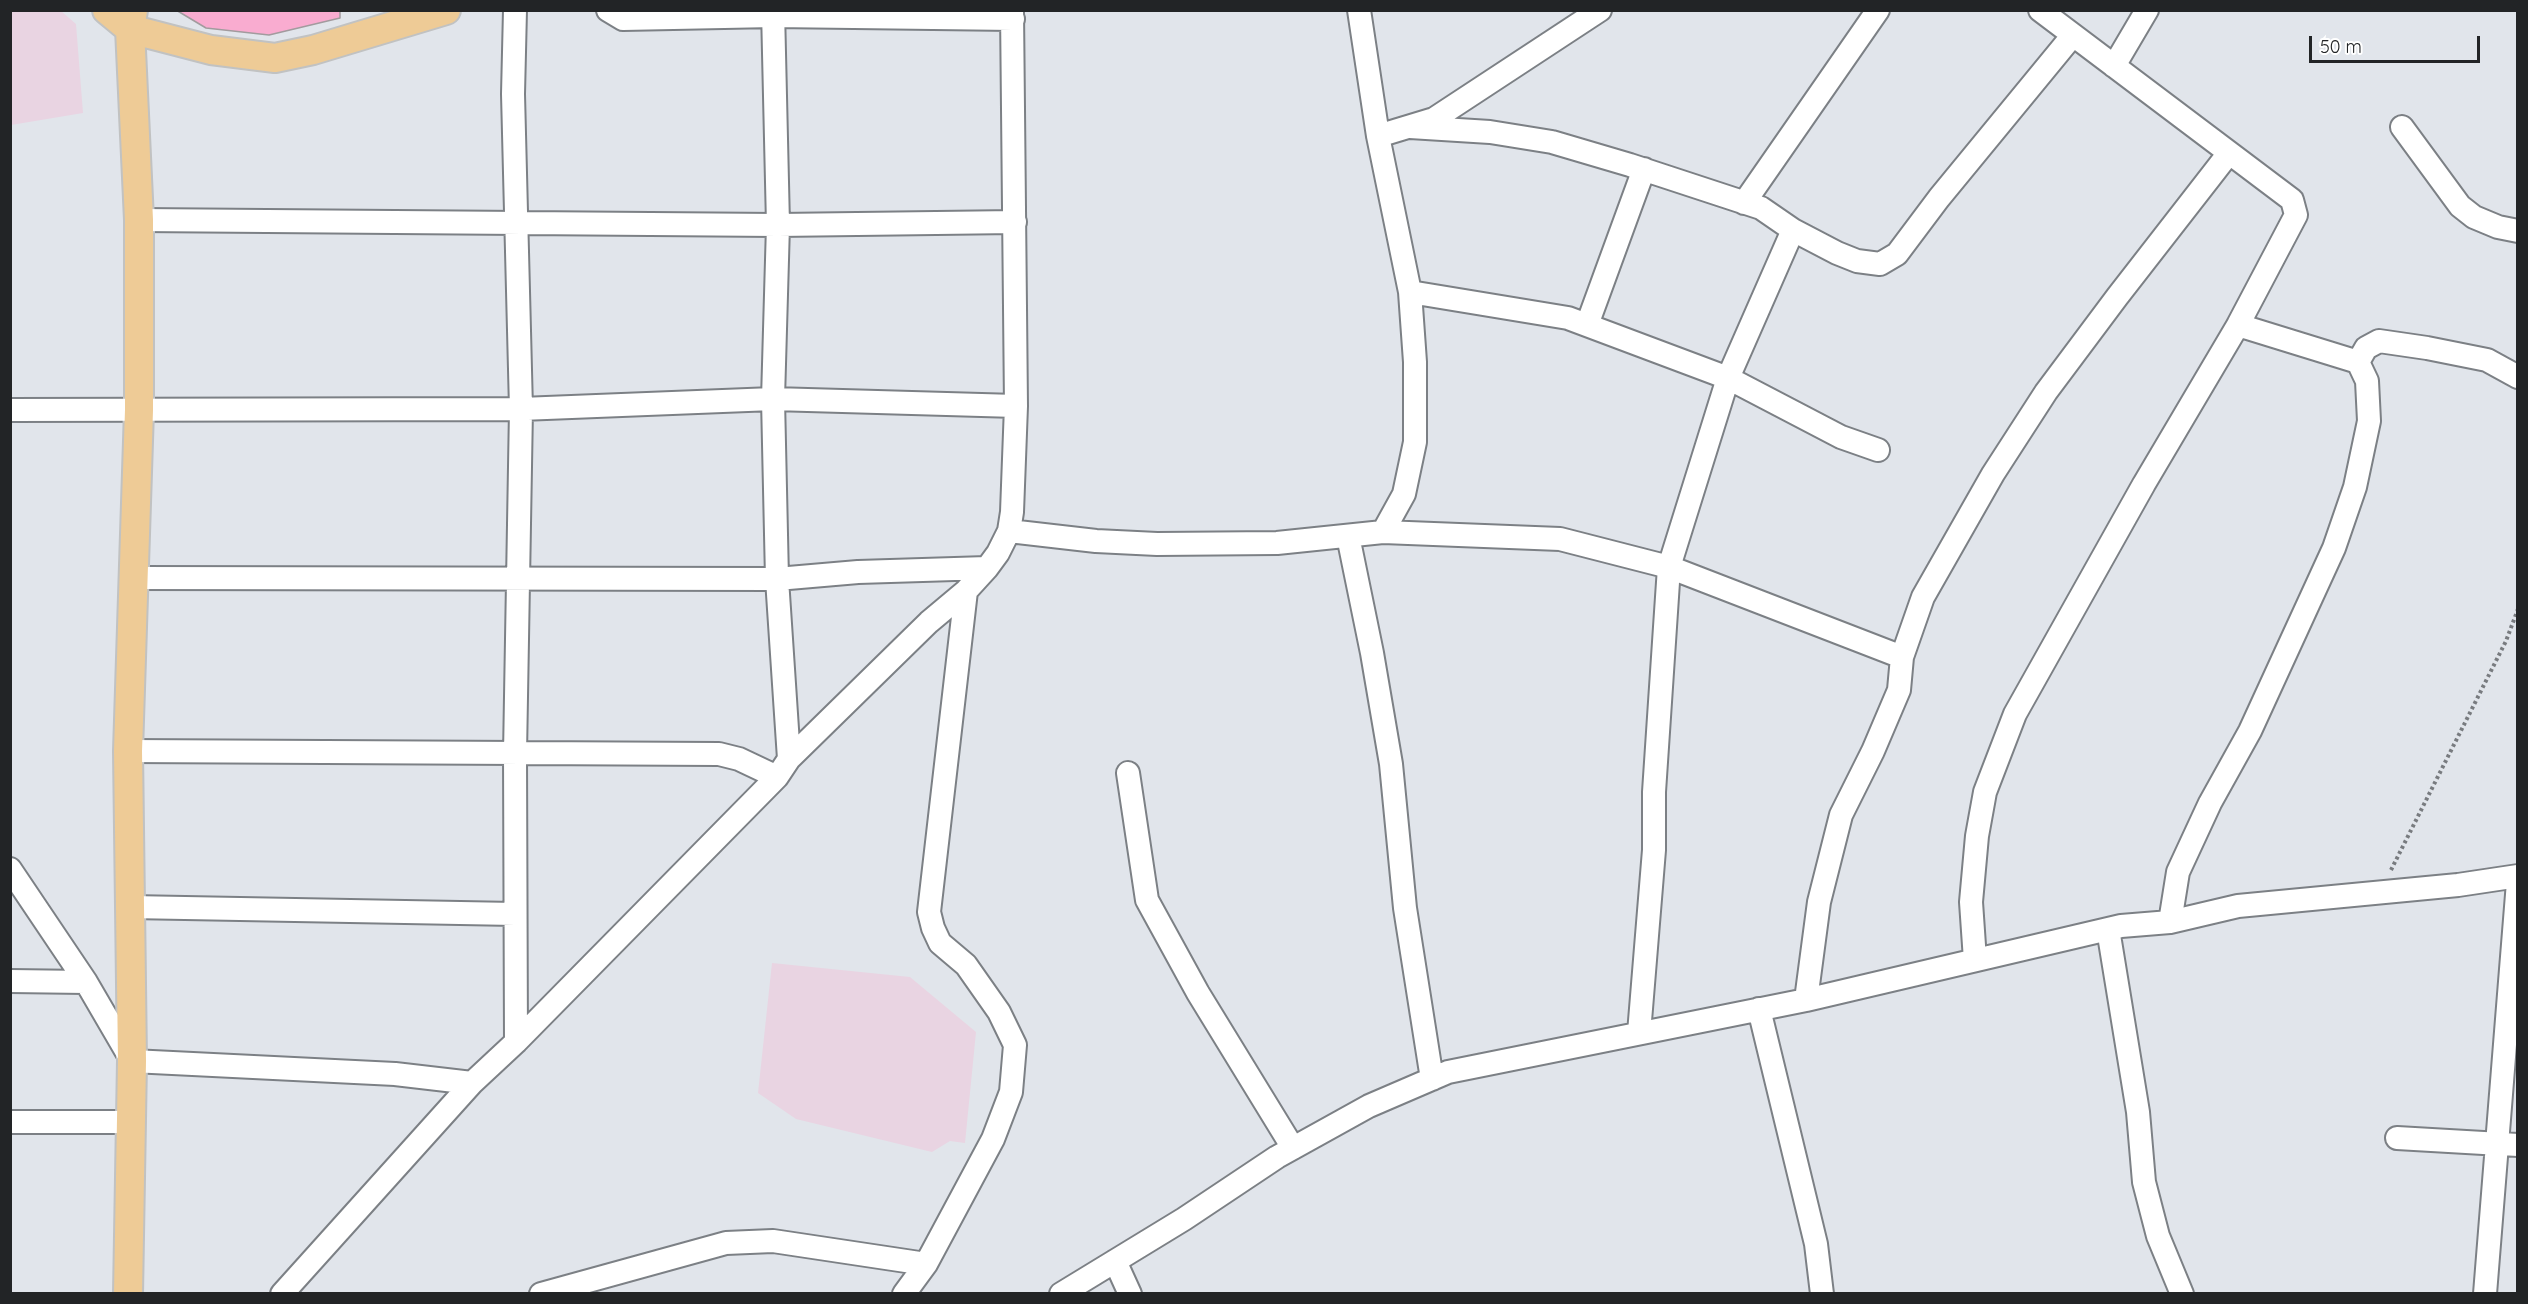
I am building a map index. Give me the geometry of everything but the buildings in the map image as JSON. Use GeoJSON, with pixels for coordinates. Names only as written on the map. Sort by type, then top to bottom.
{"type":"FeatureCollection","features":[{"type":"Feature","properties":{"kind":"main road"},"geometry":{"type":"LineString","coordinates":[[107,10],[133,17],[165,37],[211,50],[275,58],[313,50],[446,10]]}},
{"type":"Feature","properties":{"kind":"main road"},"geometry":{"type":"LineString","coordinates":[[128,1293],[132,1061],[128,751],[139,410],[138,220],[133,17]]}},
{"type":"Feature","properties":{"kind":"street"},"geometry":{"type":"LineString","coordinates":[[514,10],[513,94],[521,409],[514,754],[516,1042]]}},
{"type":"Feature","properties":{"kind":"street"},"geometry":{"type":"LineString","coordinates":[[282,1293],[472,1083],[516,1042],[929,622],[966,591],[987,568],[1010,531],[1016,406],[1012,15],[773,13],[624,19],[608,10]]}},
{"type":"Feature","properties":{"kind":"street"},"geometry":{"type":"LineString","coordinates":[[1359,10],[1378,136],[1410,292],[1415,362],[1415,442],[1404,494],[1383,532]]}},
{"type":"Feature","properties":{"kind":"street"},"geometry":{"type":"LineString","coordinates":[[1378,136],[1434,119],[1600,10]]}},
{"type":"Feature","properties":{"kind":"street"},"geometry":{"type":"LineString","coordinates":[[1744,203],[1878,10]]}},
{"type":"Feature","properties":{"kind":"street"},"geometry":{"type":"LineString","coordinates":[[1975,960],[1971,902],[1977,836],[1985,792],[2015,714],[2144,484],[2238,325],[2296,215],[2292,200],[2040,10]]}},
{"type":"Feature","properties":{"kind":"street"},"geometry":{"type":"LineString","coordinates":[[2114,66],[2147,10]]}},
{"type":"Feature","properties":{"kind":"street"},"geometry":{"type":"LineString","coordinates":[[773,13],[778,225],[773,399],[783,768]]}},
{"type":"Feature","properties":{"kind":"street"},"geometry":{"type":"LineString","coordinates":[[1410,127],[1490,132],[1552,142],[1644,169],[1761,208],[1793,230],[1857,261],[1880,264],[1897,254],[1939,198],[2073,35]]}},
{"type":"Feature","properties":{"kind":"street"},"geometry":{"type":"LineString","coordinates":[[2402,127],[2460,206],[2474,217],[2517,231]]}},
{"type":"Feature","properties":{"kind":"street"},"geometry":{"type":"LineString","coordinates":[[1806,1000],[1819,902],[1841,815],[1874,751],[1899,690],[1902,657],[1923,597],[1999,465],[2046,392],[2229,153]]}},
{"type":"Feature","properties":{"kind":"street"},"geometry":{"type":"LineString","coordinates":[[1587,325],[1644,169]]}},
{"type":"Feature","properties":{"kind":"street"},"geometry":{"type":"LineString","coordinates":[[138,220],[778,225],[1015,222]]}},
{"type":"Feature","properties":{"kind":"street"},"geometry":{"type":"LineString","coordinates":[[1639,1033],[1654,850],[1654,792],[1669,567],[1728,378],[1793,230]]}},
{"type":"Feature","properties":{"kind":"street"},"geometry":{"type":"LineString","coordinates":[[1410,292],[1568,318],[1728,378],[1841,437],[1878,450]]}},
{"type":"Feature","properties":{"kind":"street"},"geometry":{"type":"LineString","coordinates":[[2170,922],[2178,872],[2210,803],[2250,731],[2334,548],[2355,486],[2369,421],[2367,381],[2358,362],[2238,325]]}},
{"type":"Feature","properties":{"kind":"street"},"geometry":{"type":"LineString","coordinates":[[2358,362],[2366,348],[2379,341],[2487,360],[2517,377]]}},
{"type":"Feature","properties":{"kind":"street"},"geometry":{"type":"LineString","coordinates":[[10,410],[521,409],[773,399],[1016,406]]}},
{"type":"Feature","properties":{"kind":"street"},"geometry":{"type":"LineString","coordinates":[[1010,531],[1096,541],[1157,544],[1277,543],[1383,532],[1560,539],[1669,567],[1902,657]]}},
{"type":"Feature","properties":{"kind":"street"},"geometry":{"type":"LineString","coordinates":[[1348,536],[1372,653],[1391,764],[1405,908],[1432,1079]]}},
{"type":"Feature","properties":{"kind":"street"},"geometry":{"type":"LineString","coordinates":[[133,578],[777,579],[987,568]]}},
{"type":"Feature","properties":{"kind":"street"},"geometry":{"type":"LineString","coordinates":[[903,1293],[926,1264],[993,1138],[1011,1092],[1015,1045],[999,1012],[966,965],[940,943],[929,912],[966,591]]}},
{"type":"Feature","properties":{"kind":"street"},"geometry":{"type":"LineString","coordinates":[[128,751],[718,754],[783,768]]}},
{"type":"Feature","properties":{"kind":"street"},"geometry":{"type":"LineString","coordinates":[[1128,773],[1147,900],[1198,993],[1293,1148]]}},
{"type":"Feature","properties":{"kind":"street"},"geometry":{"type":"LineString","coordinates":[[10,869],[86,982],[132,1061],[373,1073],[472,1083]]}},
{"type":"Feature","properties":{"kind":"street"},"geometry":{"type":"LineString","coordinates":[[1061,1293],[1184,1220],[1293,1148],[1369,1106],[1448,1072],[1806,1000],[2109,929],[2170,922],[2238,906],[2379,893],[2517,876]]}},
{"type":"Feature","properties":{"kind":"street"},"geometry":{"type":"LineString","coordinates":[[2485,1293],[2507,1144],[2517,882]]}},
{"type":"Feature","properties":{"kind":"street"},"geometry":{"type":"LineString","coordinates":[[130,907],[515,914]]}},
{"type":"Feature","properties":{"kind":"street"},"geometry":{"type":"LineString","coordinates":[[2109,929],[2138,1112],[2144,1182],[2158,1236],[2182,1293]]}},
{"type":"Feature","properties":{"kind":"street"},"geometry":{"type":"LineString","coordinates":[[10,981],[86,982]]}},
{"type":"Feature","properties":{"kind":"street"},"geometry":{"type":"LineString","coordinates":[[1760,1009],[1816,1244],[1822,1293]]}},
{"type":"Feature","properties":{"kind":"street"},"geometry":{"type":"LineString","coordinates":[[10,1122],[131,1122]]}},
{"type":"Feature","properties":{"kind":"street"},"geometry":{"type":"LineString","coordinates":[[2397,1138],[2507,1144]]}},
{"type":"Feature","properties":{"kind":"street"},"geometry":{"type":"LineString","coordinates":[[541,1293],[726,1244],[773,1241],[926,1264]]}},
{"type":"Feature","properties":{"kind":"street"},"geometry":{"type":"LineString","coordinates":[[1114,1261],[1130,1293]]}},
{"type":"Feature","properties":{"kind":"path"},"geometry":{"type":"LineString","coordinates":[[2379,893],[2506,641],[2517,609]]}},
{"type":"Feature","properties":{"kind":"shaded area"},"geometry":{"type":"Polygon","coordinates":[[[11,10],[61,11],[76,24],[83,113],[11,125],[11,10]]]}},
{"type":"Feature","properties":{"kind":"shaded area"},"geometry":{"type":"Polygon","coordinates":[[[772,963],[910,977],[976,1032],[965,1143],[950,1141],[932,1152],[796,1119],[758,1093],[772,963]]]}}]}
